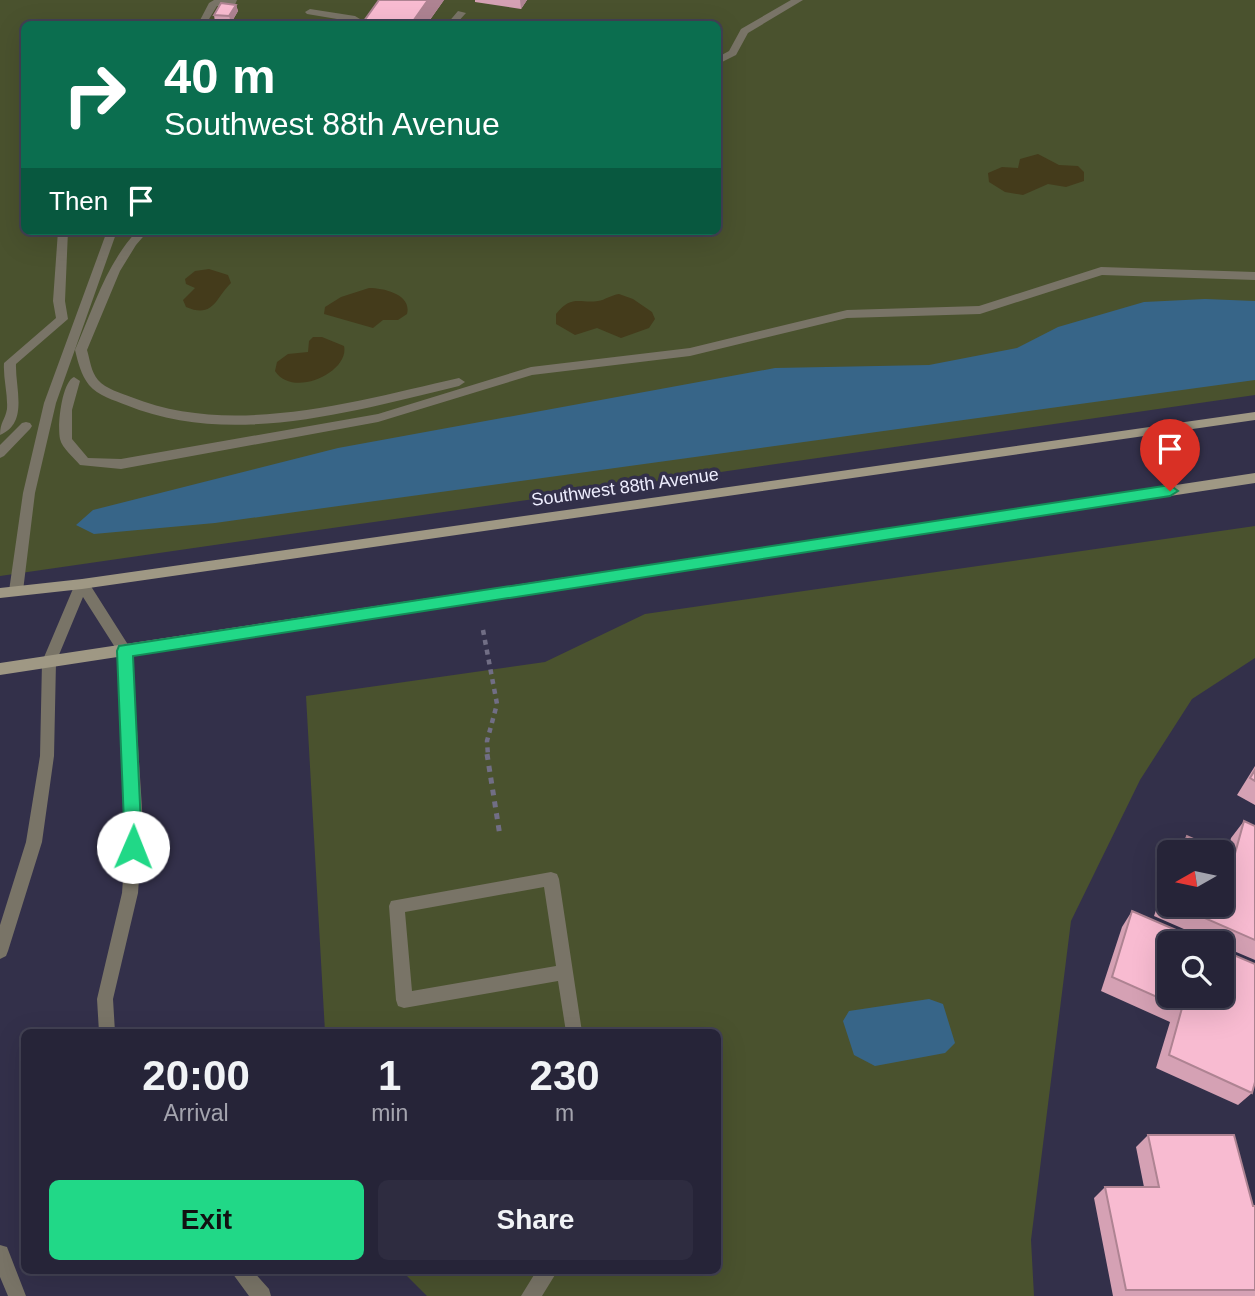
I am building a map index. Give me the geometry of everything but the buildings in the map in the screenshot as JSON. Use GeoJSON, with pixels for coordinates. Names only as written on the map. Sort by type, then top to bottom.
{"type":"FeatureCollection","features":[{"type":"Feature","properties":{"kind":"main road","name":"Southwest 88th Avenue"},"geometry":{"type":"LineString","coordinates":[[0,593],[82,584],[1255,416]]}},
{"type":"Feature","properties":{"kind":"main road"},"geometry":{"type":"LineString","coordinates":[[0,669],[1255,478]]}},
{"type":"Feature","properties":{"kind":"street"},"geometry":{"type":"LineString","coordinates":[[204,21],[214,3],[231,5],[232,0]]}},
{"type":"Feature","properties":{"kind":"street"},"geometry":{"type":"LineString","coordinates":[[721,59],[733,53],[744,31],[798,0]]}},
{"type":"Feature","properties":{"kind":"street"},"geometry":{"type":"LineString","coordinates":[[310,12],[355,19],[353,21]]}},
{"type":"Feature","properties":{"kind":"street"},"geometry":{"type":"LineString","coordinates":[[454,21],[461,13]]}},
{"type":"Feature","properties":{"kind":"street"},"geometry":{"type":"LineString","coordinates":[[0,431],[16,398],[9,374],[10,363],[62,319],[59,301],[63,235]]}},
{"type":"Feature","properties":{"kind":"street"},"geometry":{"type":"LineString","coordinates":[[16,591],[29,493],[50,403],[111,235]]}},
{"type":"Feature","properties":{"kind":"street"},"geometry":{"type":"LineString","coordinates":[[140,235],[122,258],[81,350],[95,384],[135,407],[186,417],[302,415],[358,407],[459,382]]}},
{"type":"Feature","properties":{"kind":"street"},"geometry":{"type":"LineString","coordinates":[[74,381],[66,410],[66,440],[84,462],[121,464],[378,418],[531,371],[690,352],[847,314],[979,310],[1101,271],[1255,276]]}},
{"type":"Feature","properties":{"kind":"street"},"geometry":{"type":"LineString","coordinates":[[0,453],[26,426]]}},
{"type":"Feature","properties":{"kind":"street"},"geometry":{"type":"LineString","coordinates":[[82,584],[125,651],[135,824],[130,893],[105,999],[107,1029]]}},
{"type":"Feature","properties":{"kind":"street"},"geometry":{"type":"LineString","coordinates":[[0,950],[34,842],[47,756],[50,662],[82,584]]}},
{"type":"Feature","properties":{"kind":"street"},"geometry":{"type":"LineString","coordinates":[[565,972],[404,999],[397,906],[551,879],[565,972],[574,1029]]}},
{"type":"Feature","properties":{"kind":"street"},"geometry":{"type":"LineString","coordinates":[[0,1254],[16,1296]]}},
{"type":"Feature","properties":{"kind":"street"},"geometry":{"type":"LineString","coordinates":[[243,1274],[262,1296]]}},
{"type":"Feature","properties":{"kind":"street"},"geometry":{"type":"LineString","coordinates":[[530,1296],[546,1274]]}},
{"type":"Feature","properties":{"kind":"path"},"geometry":{"type":"LineString","coordinates":[[483,631],[496,700],[496,713],[486,736],[486,745],[500,836]]}},
{"type":"Feature","properties":{"kind":"green space"},"geometry":{"type":"Polygon","coordinates":[[[0,0],[1255,0],[1255,395],[0,576],[0,0]]]}},
{"type":"Feature","properties":{"kind":"green space"},"geometry":{"type":"Polygon","coordinates":[[[1255,526],[1255,658],[1192,699],[1140,780],[1071,921],[1031,1240],[1034,1296],[427,1296],[405,1274],[721,1274],[721,1029],[325,1029],[306,696],[545,662],[645,614],[1255,526]]]}},
{"type":"Feature","properties":{"kind":"sand"},"geometry":{"type":"Polygon","coordinates":[[[1038,154],[1059,165],[1078,166],[1084,172],[1084,181],[1066,187],[1048,184],[1023,195],[1005,192],[989,182],[988,173],[1002,167],[1018,168],[1020,159],[1038,154]]]}},
{"type":"Feature","properties":{"kind":"sand"},"geometry":{"type":"Polygon","coordinates":[[[209,269],[228,275],[231,283],[209,308],[195,310],[186,307],[183,300],[195,288],[186,284],[185,279],[195,271],[209,269]]]}},
{"type":"Feature","properties":{"kind":"sand"},"geometry":{"type":"Polygon","coordinates":[[[369,288],[382,289],[401,297],[407,307],[407,314],[398,320],[383,320],[373,328],[324,314],[325,307],[341,297],[369,288]]]}},
{"type":"Feature","properties":{"kind":"sand"},"geometry":{"type":"Polygon","coordinates":[[[619,294],[633,299],[652,312],[655,319],[649,328],[621,338],[597,328],[575,335],[556,324],[556,314],[567,304],[576,301],[598,301],[619,294]]]}},
{"type":"Feature","properties":{"kind":"sand"},"geometry":{"type":"Polygon","coordinates":[[[313,337],[322,337],[344,346],[338,365],[318,379],[294,383],[283,379],[275,371],[277,362],[288,354],[308,352],[309,341],[313,337]]]}},
{"type":"Feature","properties":{"kind":"water"},"geometry":{"type":"Polygon","coordinates":[[[1205,299],[1255,301],[1255,380],[215,523],[94,534],[76,525],[93,510],[338,448],[775,368],[929,365],[1017,348],[1058,327],[1144,302],[1205,299]]]}},
{"type":"Feature","properties":{"kind":"water"},"geometry":{"type":"Polygon","coordinates":[[[929,999],[943,1004],[955,1043],[945,1053],[875,1066],[854,1055],[843,1021],[849,1011],[929,999]]]}},
{"type":"Feature","properties":{"kind":"route"},"geometry":{"type":"LineString","coordinates":[[133,847],[135,824],[125,651],[1170,491]]}}]}
